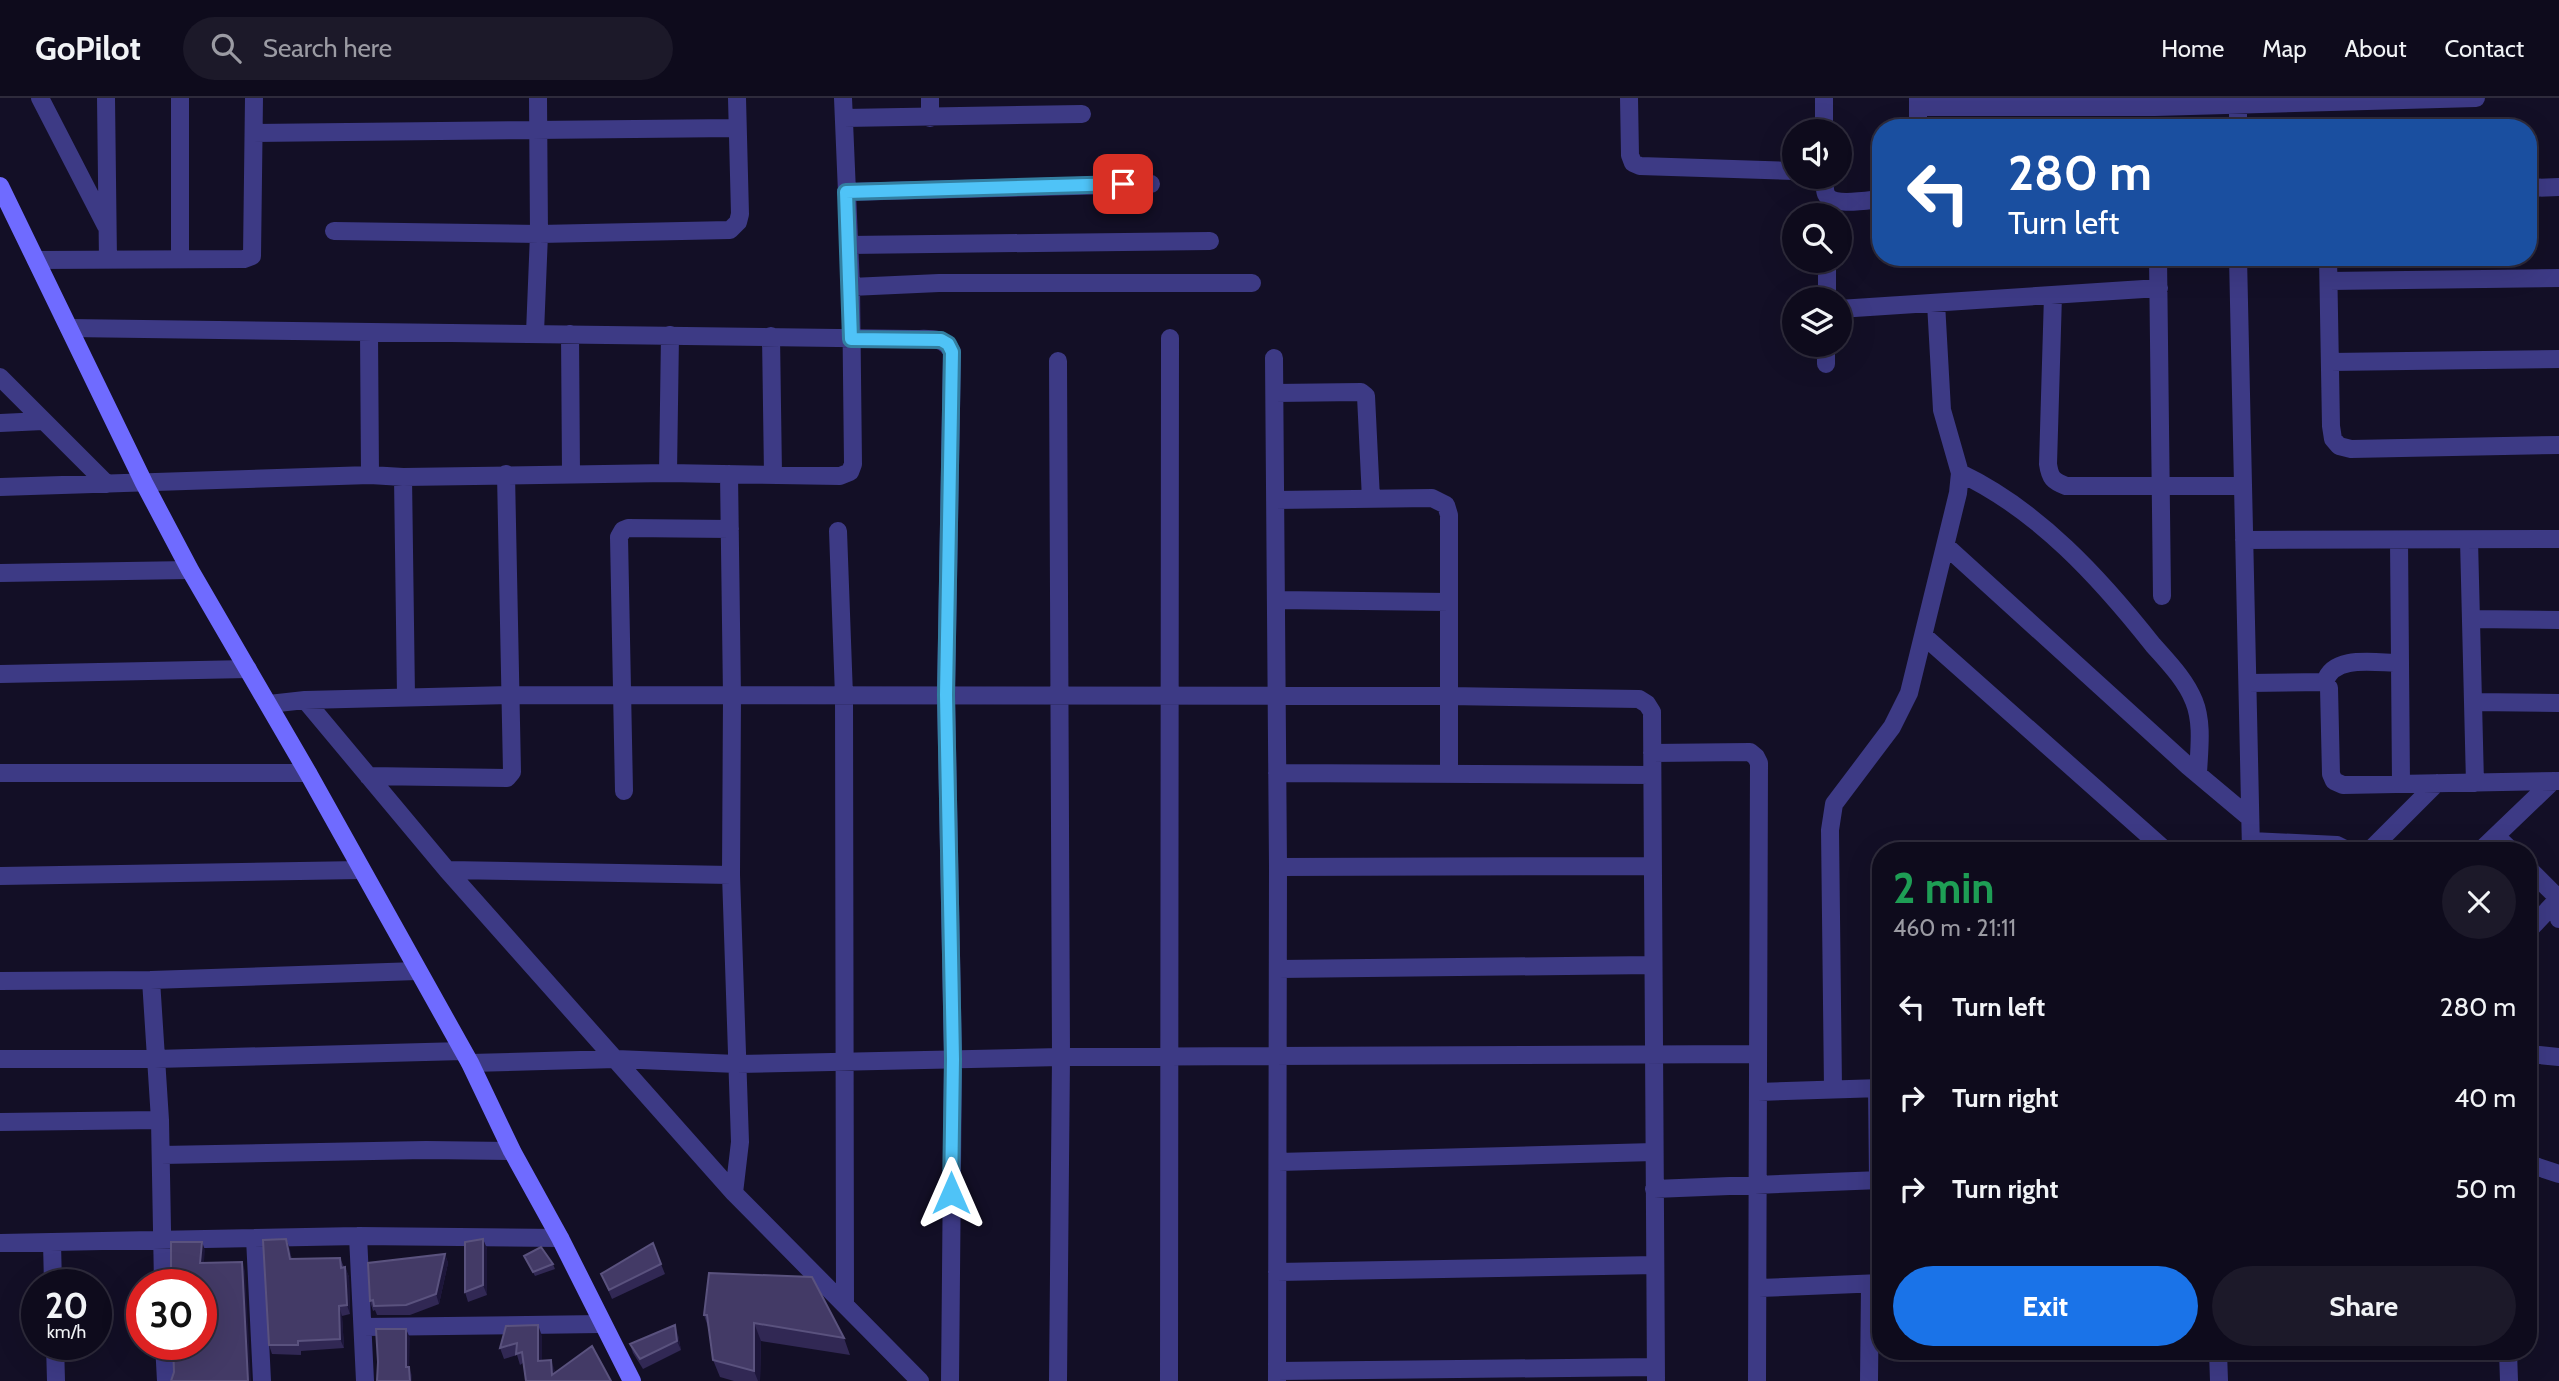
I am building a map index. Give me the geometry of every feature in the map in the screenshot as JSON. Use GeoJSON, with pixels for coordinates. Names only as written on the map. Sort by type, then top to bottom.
{"type":"FeatureCollection","features":[{"type":"Feature","properties":{"kind":"street"},"geometry":{"type":"LineString","coordinates":[[40,98],[108,230]]}},
{"type":"Feature","properties":{"kind":"street"},"geometry":{"type":"LineString","coordinates":[[106,98],[108,260]]}},
{"type":"Feature","properties":{"kind":"street"},"geometry":{"type":"LineString","coordinates":[[180,98],[180,259]]}},
{"type":"Feature","properties":{"kind":"street"},"geometry":{"type":"LineString","coordinates":[[36,260],[244,259],[252,256],[254,98]]}},
{"type":"Feature","properties":{"kind":"street"},"geometry":{"type":"LineString","coordinates":[[536,333],[539,234],[538,98]]}},
{"type":"Feature","properties":{"kind":"street"},"geometry":{"type":"LineString","coordinates":[[334,230],[539,234],[730,230],[738,222],[740,214],[737,98]]}},
{"type":"Feature","properties":{"kind":"street"},"geometry":{"type":"LineString","coordinates":[[0,488],[370,475],[403,477],[668,473],[840,476],[850,472],[853,464],[851,287],[843,98]]}},
{"type":"Feature","properties":{"kind":"street"},"geometry":{"type":"LineString","coordinates":[[930,98],[930,118]]}},
{"type":"Feature","properties":{"kind":"street"},"geometry":{"type":"LineString","coordinates":[[1629,98],[1630,155],[1633,163],[1640,166],[1782,171]]}},
{"type":"Feature","properties":{"kind":"street"},"geometry":{"type":"LineString","coordinates":[[1824,98],[1824,119]]}},
{"type":"Feature","properties":{"kind":"street"},"geometry":{"type":"LineString","coordinates":[[1918,103],[2476,98]]}},
{"type":"Feature","properties":{"kind":"street"},"geometry":{"type":"LineString","coordinates":[[2238,101],[2238,119]]}},
{"type":"Feature","properties":{"kind":"street"},"geometry":{"type":"LineString","coordinates":[[844,118],[1082,114]]}},
{"type":"Feature","properties":{"kind":"street"},"geometry":{"type":"LineString","coordinates":[[254,133],[736,128]]}},
{"type":"Feature","properties":{"kind":"street"},"geometry":{"type":"LineString","coordinates":[[846,192],[1151,184]]}},
{"type":"Feature","properties":{"kind":"street"},"geometry":{"type":"LineString","coordinates":[[0,186],[144,483],[190,570],[269,704],[467,1057],[512,1151],[560,1238],[632,1381]]}},
{"type":"Feature","properties":{"kind":"street"},"geometry":{"type":"LineString","coordinates":[[2537,188],[2559,187]]}},
{"type":"Feature","properties":{"kind":"street"},"geometry":{"type":"LineString","coordinates":[[1836,203],[1872,200]]}},
{"type":"Feature","properties":{"kind":"street"},"geometry":{"type":"LineString","coordinates":[[848,245],[1210,241]]}},
{"type":"Feature","properties":{"kind":"street"},"geometry":{"type":"LineString","coordinates":[[2158,266],[2162,596]]}},
{"type":"Feature","properties":{"kind":"street"},"geometry":{"type":"LineString","coordinates":[[2238,266],[2251,842]]}},
{"type":"Feature","properties":{"kind":"street"},"geometry":{"type":"LineString","coordinates":[[2328,266],[2331,426],[2333,439],[2339,446],[2351,449],[2559,445]]}},
{"type":"Feature","properties":{"kind":"street"},"geometry":{"type":"LineString","coordinates":[[2329,281],[2559,278]]}},
{"type":"Feature","properties":{"kind":"street"},"geometry":{"type":"LineString","coordinates":[[851,287],[939,283],[1252,283]]}},
{"type":"Feature","properties":{"kind":"street"},"geometry":{"type":"LineString","coordinates":[[1852,308],[2159,288]]}},
{"type":"Feature","properties":{"kind":"street"},"geometry":{"type":"LineString","coordinates":[[2053,295],[2048,464],[2054,482],[2066,486],[2242,486]]}},
{"type":"Feature","properties":{"kind":"street"},"geometry":{"type":"LineString","coordinates":[[1833,1089],[1830,830],[1834,804],[1892,727],[1909,693],[1958,494],[1960,473],[1942,410],[1936,303]]}},
{"type":"Feature","properties":{"kind":"street"},"geometry":{"type":"LineString","coordinates":[[69,328],[771,336],[941,340],[948,344],[952,352],[946,695],[953,1059],[950,1381]]}},
{"type":"Feature","properties":{"kind":"street"},"geometry":{"type":"LineString","coordinates":[[369,333],[370,475]]}},
{"type":"Feature","properties":{"kind":"street"},"geometry":{"type":"LineString","coordinates":[[570,334],[571,474]]}},
{"type":"Feature","properties":{"kind":"street"},"geometry":{"type":"LineString","coordinates":[[668,473],[670,335]]}},
{"type":"Feature","properties":{"kind":"street"},"geometry":{"type":"LineString","coordinates":[[771,336],[773,475]]}},
{"type":"Feature","properties":{"kind":"street"},"geometry":{"type":"LineString","coordinates":[[1169,1381],[1170,338]]}},
{"type":"Feature","properties":{"kind":"street"},"geometry":{"type":"LineString","coordinates":[[1826,357],[1826,365]]}},
{"type":"Feature","properties":{"kind":"street"},"geometry":{"type":"LineString","coordinates":[[269,704],[406,696],[513,695],[732,697],[946,695],[1060,697],[1276,696],[1448,696],[1639,699],[1647,704],[1651,712],[1656,1374],[1277,1376],[1278,867],[1276,696],[1275,358]]}},
{"type":"Feature","properties":{"kind":"street"},"geometry":{"type":"LineString","coordinates":[[2330,362],[2559,359]]}},
{"type":"Feature","properties":{"kind":"street"},"geometry":{"type":"LineString","coordinates":[[1058,361],[1061,1057],[1058,1381]]}},
{"type":"Feature","properties":{"kind":"street"},"geometry":{"type":"LineString","coordinates":[[0,377],[107,484]]}},
{"type":"Feature","properties":{"kind":"street"},"geometry":{"type":"LineString","coordinates":[[1275,393],[1361,392],[1366,396],[1370,499]]}},
{"type":"Feature","properties":{"kind":"street"},"geometry":{"type":"LineString","coordinates":[[0,422],[43,421]]}},
{"type":"Feature","properties":{"kind":"street"},"geometry":{"type":"LineString","coordinates":[[1960,473],[2007,499],[2054,537],[2124,608],[2188,687],[2199,720],[2198,774]]}},
{"type":"Feature","properties":{"kind":"street"},"geometry":{"type":"LineString","coordinates":[[368,776],[507,778],[512,772],[513,695],[506,474]]}},
{"type":"Feature","properties":{"kind":"street"},"geometry":{"type":"LineString","coordinates":[[729,474],[732,874],[740,1142],[734,1193]]}},
{"type":"Feature","properties":{"kind":"street"},"geometry":{"type":"LineString","coordinates":[[403,477],[406,696]]}},
{"type":"Feature","properties":{"kind":"street"},"geometry":{"type":"LineString","coordinates":[[1275,500],[1433,498],[1446,505],[1449,515],[1449,773]]}},
{"type":"Feature","properties":{"kind":"street"},"geometry":{"type":"LineString","coordinates":[[624,791],[619,537],[622,530],[730,529]]}},
{"type":"Feature","properties":{"kind":"street"},"geometry":{"type":"LineString","coordinates":[[838,531],[844,696],[845,1304]]}},
{"type":"Feature","properties":{"kind":"street"},"geometry":{"type":"LineString","coordinates":[[2244,540],[2559,539]]}},
{"type":"Feature","properties":{"kind":"street"},"geometry":{"type":"LineString","coordinates":[[2399,540],[2401,784]]}},
{"type":"Feature","properties":{"kind":"street"},"geometry":{"type":"LineString","coordinates":[[2469,540],[2475,783]]}},
{"type":"Feature","properties":{"kind":"street"},"geometry":{"type":"LineString","coordinates":[[1945,546],[2250,818]]}},
{"type":"Feature","properties":{"kind":"street"},"geometry":{"type":"LineString","coordinates":[[0,573],[190,570]]}},
{"type":"Feature","properties":{"kind":"street"},"geometry":{"type":"LineString","coordinates":[[1276,600],[1448,602]]}},
{"type":"Feature","properties":{"kind":"street"},"geometry":{"type":"LineString","coordinates":[[2471,619],[2559,620]]}},
{"type":"Feature","properties":{"kind":"street"},"geometry":{"type":"LineString","coordinates":[[1924,636],[2156,842]]}},
{"type":"Feature","properties":{"kind":"street"},"geometry":{"type":"LineString","coordinates":[[2325,682],[2334,667],[2350,663],[2400,663]]}},
{"type":"Feature","properties":{"kind":"street"},"geometry":{"type":"LineString","coordinates":[[0,674],[248,669]]}},
{"type":"Feature","properties":{"kind":"street"},"geometry":{"type":"LineString","coordinates":[[2248,683],[2325,682]]}},
{"type":"Feature","properties":{"kind":"street"},"geometry":{"type":"LineString","coordinates":[[2325,682],[2329,688],[2331,774],[2334,781],[2343,785],[2556,781]]}},
{"type":"Feature","properties":{"kind":"street"},"geometry":{"type":"LineString","coordinates":[[305,700],[447,870],[734,1193],[920,1381]]}},
{"type":"Feature","properties":{"kind":"street"},"geometry":{"type":"LineString","coordinates":[[2473,702],[2559,704]]}},
{"type":"Feature","properties":{"kind":"street"},"geometry":{"type":"LineString","coordinates":[[1652,753],[1750,752],[1759,763],[1757,1381]]}},
{"type":"Feature","properties":{"kind":"street"},"geometry":{"type":"LineString","coordinates":[[0,773],[308,773]]}},
{"type":"Feature","properties":{"kind":"street"},"geometry":{"type":"LineString","coordinates":[[1277,773],[1652,775]]}},
{"type":"Feature","properties":{"kind":"street"},"geometry":{"type":"LineString","coordinates":[[2490,842],[2556,781]]}},
{"type":"Feature","properties":{"kind":"street"},"geometry":{"type":"LineString","coordinates":[[2378,842],[2437,783]]}},
{"type":"Feature","properties":{"kind":"street"},"geometry":{"type":"LineString","coordinates":[[2496,836],[2502,842]]}},
{"type":"Feature","properties":{"kind":"street"},"geometry":{"type":"LineString","coordinates":[[1278,867],[1653,866]]}},
{"type":"Feature","properties":{"kind":"street"},"geometry":{"type":"LineString","coordinates":[[0,876],[361,870]]}},
{"type":"Feature","properties":{"kind":"street"},"geometry":{"type":"LineString","coordinates":[[447,870],[732,874]]}},
{"type":"Feature","properties":{"kind":"street"},"geometry":{"type":"LineString","coordinates":[[2537,877],[2559,898],[2559,919]]}},
{"type":"Feature","properties":{"kind":"street"},"geometry":{"type":"LineString","coordinates":[[2537,921],[2559,898]]}},
{"type":"Feature","properties":{"kind":"street"},"geometry":{"type":"LineString","coordinates":[[1278,969],[1653,965]]}},
{"type":"Feature","properties":{"kind":"street"},"geometry":{"type":"LineString","coordinates":[[0,981],[151,980],[417,971]]}},
{"type":"Feature","properties":{"kind":"street"},"geometry":{"type":"LineString","coordinates":[[151,980],[160,1120],[162,1269]]}},
{"type":"Feature","properties":{"kind":"street"},"geometry":{"type":"LineString","coordinates":[[0,1059],[467,1057],[737,1064],[1061,1057],[1758,1054]]}},
{"type":"Feature","properties":{"kind":"street"},"geometry":{"type":"LineString","coordinates":[[2537,1055],[2559,1057]]}},
{"type":"Feature","properties":{"kind":"street"},"geometry":{"type":"LineString","coordinates":[[1758,1092],[1872,1088]]}},
{"type":"Feature","properties":{"kind":"street"},"geometry":{"type":"LineString","coordinates":[[0,1122],[160,1120]]}},
{"type":"Feature","properties":{"kind":"street"},"geometry":{"type":"LineString","coordinates":[[161,1155],[512,1151]]}},
{"type":"Feature","properties":{"kind":"street"},"geometry":{"type":"LineString","coordinates":[[1278,1162],[1654,1152]]}},
{"type":"Feature","properties":{"kind":"street"},"geometry":{"type":"LineString","coordinates":[[2537,1167],[2559,1174]]}},
{"type":"Feature","properties":{"kind":"street"},"geometry":{"type":"LineString","coordinates":[[1654,1189],[1872,1180]]}},
{"type":"Feature","properties":{"kind":"street"},"geometry":{"type":"LineString","coordinates":[[0,1243],[358,1236],[560,1238]]}},
{"type":"Feature","properties":{"kind":"street"},"geometry":{"type":"LineString","coordinates":[[358,1236],[365,1381]]}},
{"type":"Feature","properties":{"kind":"street"},"geometry":{"type":"LineString","coordinates":[[256,1238],[262,1381]]}},
{"type":"Feature","properties":{"kind":"street"},"geometry":{"type":"LineString","coordinates":[[52,1243],[53,1269]]}},
{"type":"Feature","properties":{"kind":"street"},"geometry":{"type":"LineString","coordinates":[[1277,1272],[1655,1265]]}},
{"type":"Feature","properties":{"kind":"street"},"geometry":{"type":"LineString","coordinates":[[1759,1289],[1872,1283]]}},
{"type":"Feature","properties":{"kind":"street"},"geometry":{"type":"LineString","coordinates":[[363,1327],[601,1324]]}},
{"type":"Feature","properties":{"kind":"street"},"geometry":{"type":"LineString","coordinates":[[1870,1381],[1872,1342]]}},
{"type":"Feature","properties":{"kind":"street"},"geometry":{"type":"LineString","coordinates":[[55,1360],[56,1381]]}},
{"type":"Feature","properties":{"kind":"street"},"geometry":{"type":"LineString","coordinates":[[165,1360],[166,1381]]}},
{"type":"Feature","properties":{"kind":"street"},"geometry":{"type":"LineString","coordinates":[[2218,1360],[2219,1381]]}},
{"type":"Feature","properties":{"kind":"street"},"geometry":{"type":"LineString","coordinates":[[2508,1360],[2509,1381]]}},
{"type":"Feature","properties":{"kind":"building"},"geometry":{"type":"Polygon","coordinates":[[[286,1239],[290,1259],[340,1258],[341,1268],[345,1267],[347,1305],[339,1306],[340,1339],[298,1341],[298,1345],[269,1345],[263,1240],[286,1239]]]}},
{"type":"Feature","properties":{"kind":"building"},"geometry":{"type":"Polygon","coordinates":[[[483,1239],[483,1285],[465,1292],[465,1242],[483,1239]]]}},
{"type":"Feature","properties":{"kind":"building"},"geometry":{"type":"Polygon","coordinates":[[[171,1242],[202,1242],[200,1263],[242,1262],[248,1381],[171,1381],[174,1360],[217,1360],[217,1269],[171,1269],[171,1242]]]}},
{"type":"Feature","properties":{"kind":"building"},"geometry":{"type":"Polygon","coordinates":[[[653,1243],[661,1264],[609,1290],[601,1274],[653,1243]]]}},
{"type":"Feature","properties":{"kind":"building"},"geometry":{"type":"Polygon","coordinates":[[[541,1247],[553,1264],[533,1272],[524,1256],[541,1247]]]}},
{"type":"Feature","properties":{"kind":"building"},"geometry":{"type":"Polygon","coordinates":[[[445,1254],[436,1294],[406,1305],[374,1306],[373,1300],[370,1301],[368,1263],[445,1254]]]}},
{"type":"Feature","properties":{"kind":"building"},"geometry":{"type":"Polygon","coordinates":[[[709,1273],[812,1277],[844,1338],[754,1323],[754,1371],[713,1360],[707,1315],[704,1315],[709,1273]]]}},
{"type":"Feature","properties":{"kind":"building"},"geometry":{"type":"Polygon","coordinates":[[[538,1325],[538,1361],[551,1360],[552,1375],[592,1346],[611,1381],[526,1381],[522,1352],[516,1354],[517,1343],[500,1348],[506,1326],[538,1325]]]}},
{"type":"Feature","properties":{"kind":"building"},"geometry":{"type":"Polygon","coordinates":[[[675,1325],[677,1341],[640,1359],[630,1344],[675,1325]]]}},
{"type":"Feature","properties":{"kind":"building"},"geometry":{"type":"Polygon","coordinates":[[[376,1329],[406,1329],[406,1367],[409,1367],[410,1381],[377,1381],[376,1329]]]}},
{"type":"Feature","properties":{"kind":"route"},"geometry":{"type":"LineString","coordinates":[[951,1193],[953,1059],[946,695],[952,352],[948,344],[941,340],[851,339],[846,192],[1123,184]]}}]}
